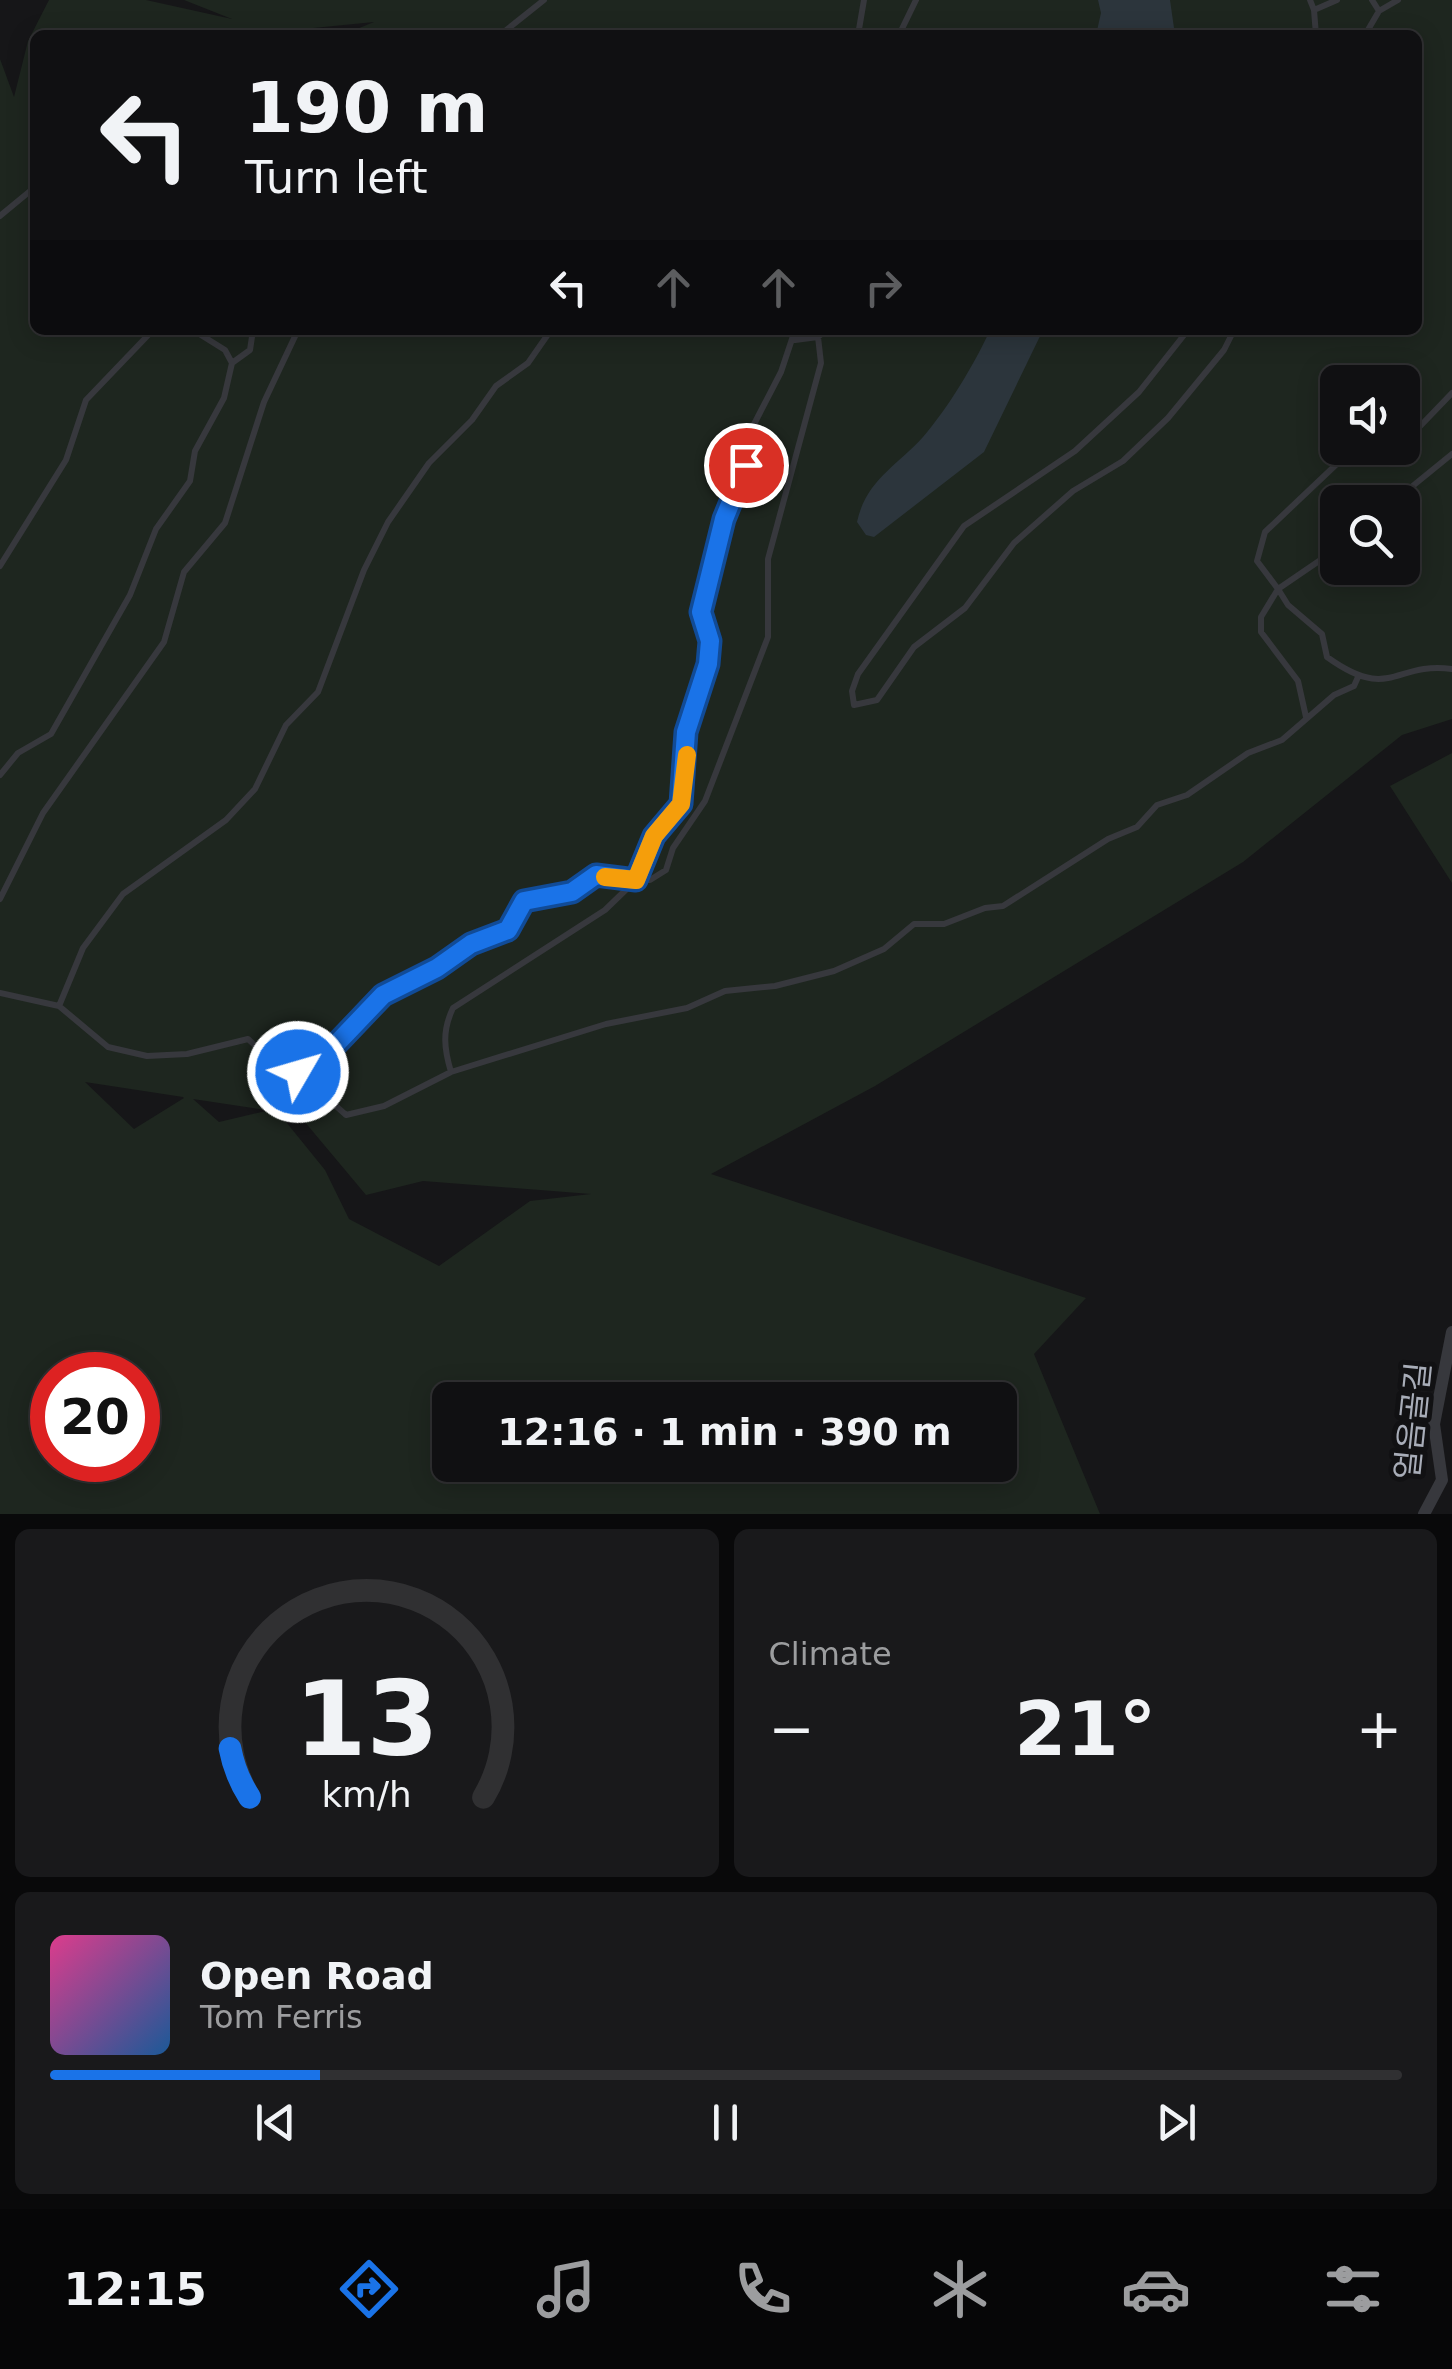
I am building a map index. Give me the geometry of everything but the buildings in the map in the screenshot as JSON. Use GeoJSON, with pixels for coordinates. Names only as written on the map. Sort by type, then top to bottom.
{"type":"FeatureCollection","features":[{"type":"Feature","properties":{"kind":"street","name":"얼음골길"},"geometry":{"type":"LineString","coordinates":[[1424,1514],[1442,1480],[1434,1424],[1452,1332]]}},
{"type":"Feature","properties":{"kind":"lane"},"geometry":{"type":"LineString","coordinates":[[506,30],[544,0]]}},
{"type":"Feature","properties":{"kind":"lane"},"geometry":{"type":"LineString","coordinates":[[859,30],[864,0]]}},
{"type":"Feature","properties":{"kind":"lane"},"geometry":{"type":"LineString","coordinates":[[902,30],[916,0]]}},
{"type":"Feature","properties":{"kind":"lane"},"geometry":{"type":"LineString","coordinates":[[1310,0],[1316,30]]}},
{"type":"Feature","properties":{"kind":"lane"},"geometry":{"type":"LineString","coordinates":[[1314,10],[1338,0]]}},
{"type":"Feature","properties":{"kind":"lane"},"geometry":{"type":"LineString","coordinates":[[1372,0],[1380,11]]}},
{"type":"Feature","properties":{"kind":"lane"},"geometry":{"type":"LineString","coordinates":[[1368,30],[1380,11],[1398,0]]}},
{"type":"Feature","properties":{"kind":"lane"},"geometry":{"type":"LineString","coordinates":[[0,216],[30,191]]}},
{"type":"Feature","properties":{"kind":"lane"},"geometry":{"type":"LineString","coordinates":[[0,566],[66,460],[86,400],[148,335]]}},
{"type":"Feature","properties":{"kind":"lane"},"geometry":{"type":"LineString","coordinates":[[0,774],[18,754],[51,734],[130,594],[156,529],[190,481],[195,451],[224,398],[232,363],[226,350],[201,335]]}},
{"type":"Feature","properties":{"kind":"lane"},"geometry":{"type":"LineString","coordinates":[[232,363],[250,350],[252,335]]}},
{"type":"Feature","properties":{"kind":"lane"},"geometry":{"type":"LineString","coordinates":[[0,900],[43,813],[164,642],[184,572],[224,522],[264,402],[296,335]]}},
{"type":"Feature","properties":{"kind":"lane"},"geometry":{"type":"LineString","coordinates":[[59,1006],[83,948],[124,894],[226,820],[255,789],[286,724],[318,692],[364,570],[388,522],[429,463],[472,420],[496,386],[528,362],[547,335]]}},
{"type":"Feature","properties":{"kind":"lane"},"geometry":{"type":"LineString","coordinates":[[451,1072],[444,1037],[453,1008],[483,993],[524,960],[605,910],[636,880],[654,836],[681,804],[686,732],[708,664],[710,641],[701,612],[710,567],[732,492],[746,465],[751,430],[796,335]]}},
{"type":"Feature","properties":{"kind":"lane"},"geometry":{"type":"LineString","coordinates":[[795,340],[820,335]]}},
{"type":"Feature","properties":{"kind":"lane"},"geometry":{"type":"LineString","coordinates":[[1184,335],[1139,392],[1075,452],[964,526],[858,674],[852,691],[854,705],[877,700],[914,647],[965,608],[1014,543],[1072,492],[1123,461],[1168,418],[1224,350],[1232,335]]}},
{"type":"Feature","properties":{"kind":"lane"},"geometry":{"type":"LineString","coordinates":[[298,1072],[321,1060],[383,995],[437,968],[471,944],[508,930],[524,901],[572,892],[596,875],[650,880],[666,870],[674,848],[705,801],[768,637],[768,559],[786,479],[821,362],[818,337]]}},
{"type":"Feature","properties":{"kind":"lane"},"geometry":{"type":"LineString","coordinates":[[1420,426],[1452,393]]}},
{"type":"Feature","properties":{"kind":"lane"},"geometry":{"type":"LineString","coordinates":[[1415,485],[1452,454]]}},
{"type":"Feature","properties":{"kind":"lane"},"geometry":{"type":"LineString","coordinates":[[1336,465],[1266,532],[1257,561],[1288,604],[1322,634],[1327,656],[1358,677],[1376,682],[1452,669]]}},
{"type":"Feature","properties":{"kind":"lane"},"geometry":{"type":"LineString","coordinates":[[1306,716],[1298,681],[1262,632],[1260,617],[1278,589],[1320,560]]}},
{"type":"Feature","properties":{"kind":"lane"},"geometry":{"type":"LineString","coordinates":[[0,993],[59,1006],[108,1047],[147,1056],[188,1054],[248,1039],[280,1068],[298,1072],[346,1116],[384,1106],[451,1072],[606,1024],[687,1008],[725,991],[775,986],[834,972],[884,949],[914,924],[944,924],[985,908],[1003,906],[1136,826],[1157,805],[1187,796],[1248,753],[1282,740],[1306,716],[1354,686],[1358,677]]}},
{"type":"Feature","properties":{"kind":"shaded area"},"geometry":{"type":"Polygon","coordinates":[[[49,0],[146,0],[232,19],[184,0],[1452,0],[1452,719],[1402,735],[1243,862],[875,1086],[711,1174],[1086,1298],[1034,1354],[1100,1514],[0,1514],[0,59],[14,97],[30,37],[30,335],[1422,335],[1422,30],[354,30],[374,22],[293,30],[34,30],[49,0]],[[85,1082],[134,1129],[184,1098],[183,1097],[85,1082]],[[193,1099],[219,1122],[266,1111],[266,1110],[193,1099]],[[278,1112],[325,1170],[349,1219],[439,1266],[530,1201],[591,1194],[423,1181],[366,1195],[299,1115],[278,1112]]]}},
{"type":"Feature","properties":{"kind":"shaded area"},"geometry":{"type":"Polygon","coordinates":[[[1098,0],[1170,0],[1174,30],[1097,30],[1101,13],[1098,0]]]}},
{"type":"Feature","properties":{"kind":"shaded area"},"geometry":{"type":"Polygon","coordinates":[[[987,335],[1041,335],[984,452],[874,537],[866,535],[857,522],[867,495],[923,437],[968,372],[987,335]]]}},
{"type":"Feature","properties":{"kind":"shaded area"},"geometry":{"type":"Polygon","coordinates":[[[1452,753],[1452,883],[1390,786],[1452,753]]]}},
{"type":"Feature","properties":{"kind":"slow traffic"},"geometry":{"type":"LineString","coordinates":[[605,877],[636,880],[654,836],[681,804],[687,755]]}},
{"type":"Feature","properties":{"kind":"route"},"geometry":{"type":"LineString","coordinates":[[298,1072],[321,1060],[383,995],[437,968],[471,944],[508,930],[524,901],[572,892],[596,875],[636,880],[654,836],[681,804],[686,732],[708,664],[710,641],[701,612],[732,492],[746,465]]}}]}
